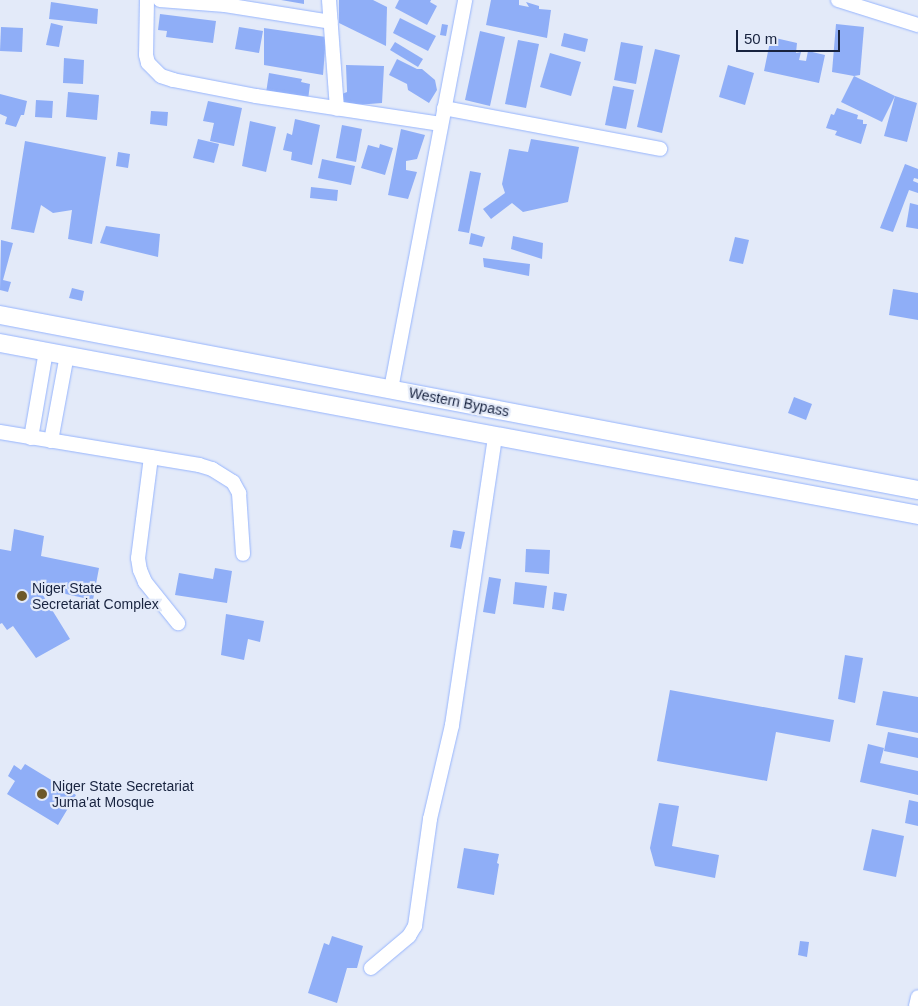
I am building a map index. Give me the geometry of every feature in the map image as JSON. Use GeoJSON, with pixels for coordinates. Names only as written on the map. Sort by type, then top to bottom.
{"type":"FeatureCollection","features":[{"type":"Feature","properties":{"kind":"main road","name":"Western Bypass"},"geometry":{"type":"LineString","coordinates":[[0,314],[918,490]]}},
{"type":"Feature","properties":{"kind":"main road","name":"Western Bypass"},"geometry":{"type":"LineString","coordinates":[[0,343],[918,515]]}},
{"type":"Feature","properties":{"kind":"street"},"geometry":{"type":"LineString","coordinates":[[147,0],[146,55],[148,62],[161,76],[173,80],[441,124]]}},
{"type":"Feature","properties":{"kind":"street"},"geometry":{"type":"LineString","coordinates":[[167,0],[225,5],[331,22]]}},
{"type":"Feature","properties":{"kind":"street"},"geometry":{"type":"LineString","coordinates":[[329,0],[337,108]]}},
{"type":"Feature","properties":{"kind":"street"},"geometry":{"type":"LineString","coordinates":[[391,389],[465,0]]}},
{"type":"Feature","properties":{"kind":"street"},"geometry":{"type":"LineString","coordinates":[[838,0],[918,25]]}},
{"type":"Feature","properties":{"kind":"street"},"geometry":{"type":"LineString","coordinates":[[444,108],[660,149]]}},
{"type":"Feature","properties":{"kind":"street"},"geometry":{"type":"LineString","coordinates":[[31,438],[46,352]]}},
{"type":"Feature","properties":{"kind":"street"},"geometry":{"type":"LineString","coordinates":[[51,441],[67,355]]}},
{"type":"Feature","properties":{"kind":"street"},"geometry":{"type":"LineString","coordinates":[[0,432],[199,465],[217,472],[233,482],[239,493],[243,554]]}},
{"type":"Feature","properties":{"kind":"street"},"geometry":{"type":"LineString","coordinates":[[371,968],[409,936],[415,926],[430,819],[452,725],[495,436]]}},
{"type":"Feature","properties":{"kind":"street"},"geometry":{"type":"LineString","coordinates":[[151,457],[138,558],[145,582],[178,624]]}},
{"type":"Feature","properties":{"kind":"street"},"geometry":{"type":"LineString","coordinates":[[916,1006],[918,997]]}},
{"type":"Feature","properties":{"kind":"building"},"geometry":{"type":"Polygon","coordinates":[[[281,0],[304,0],[304,4],[281,0]]]}},
{"type":"Feature","properties":{"kind":"building"},"geometry":{"type":"Polygon","coordinates":[[[339,0],[373,0],[387,7],[386,46],[339,23],[339,0]]]}},
{"type":"Feature","properties":{"kind":"building"},"geometry":{"type":"Polygon","coordinates":[[[399,0],[431,0],[430,2],[437,6],[427,25],[395,8],[399,0]]]}},
{"type":"Feature","properties":{"kind":"building"},"geometry":{"type":"Polygon","coordinates":[[[491,0],[519,0],[519,5],[529,7],[526,2],[539,6],[539,9],[551,10],[547,38],[486,25],[491,0]]]}},
{"type":"Feature","properties":{"kind":"building"},"geometry":{"type":"Polygon","coordinates":[[[51,2],[98,9],[97,24],[49,19],[51,2]]]}},
{"type":"Feature","properties":{"kind":"building"},"geometry":{"type":"Polygon","coordinates":[[[160,14],[216,21],[213,43],[166,37],[167,31],[158,30],[160,14]]]}},
{"type":"Feature","properties":{"kind":"building"},"geometry":{"type":"Polygon","coordinates":[[[400,18],[436,36],[428,51],[393,33],[400,18]]]}},
{"type":"Feature","properties":{"kind":"building"},"geometry":{"type":"Polygon","coordinates":[[[51,23],[63,26],[59,47],[46,45],[51,23]]]}},
{"type":"Feature","properties":{"kind":"building"},"geometry":{"type":"Polygon","coordinates":[[[442,24],[448,25],[446,36],[440,35],[442,24]]]}},
{"type":"Feature","properties":{"kind":"building"},"geometry":{"type":"Polygon","coordinates":[[[836,24],[864,27],[860,75],[854,76],[832,72],[836,24]]]}},
{"type":"Feature","properties":{"kind":"building"},"geometry":{"type":"Polygon","coordinates":[[[1,27],[23,28],[22,52],[0,51],[1,27]]]}},
{"type":"Feature","properties":{"kind":"building"},"geometry":{"type":"Polygon","coordinates":[[[239,27],[263,31],[259,53],[235,49],[239,27]]]}},
{"type":"Feature","properties":{"kind":"building"},"geometry":{"type":"Polygon","coordinates":[[[264,28],[326,37],[323,75],[264,65],[264,28]]]}},
{"type":"Feature","properties":{"kind":"building"},"geometry":{"type":"Polygon","coordinates":[[[480,31],[505,37],[490,106],[465,100],[480,31]]]}},
{"type":"Feature","properties":{"kind":"building"},"geometry":{"type":"Polygon","coordinates":[[[564,33],[588,39],[585,52],[561,46],[564,33]]]}},
{"type":"Feature","properties":{"kind":"building"},"geometry":{"type":"Polygon","coordinates":[[[771,37],[797,43],[796,53],[801,52],[799,60],[806,61],[808,51],[825,55],[819,83],[764,71],[771,37]]]}},
{"type":"Feature","properties":{"kind":"building"},"geometry":{"type":"Polygon","coordinates":[[[518,40],[539,44],[526,108],[505,104],[518,40]]]}},
{"type":"Feature","properties":{"kind":"building"},"geometry":{"type":"Polygon","coordinates":[[[395,42],[423,59],[418,67],[390,50],[395,42]]]}},
{"type":"Feature","properties":{"kind":"building"},"geometry":{"type":"Polygon","coordinates":[[[621,42],[643,46],[636,84],[614,80],[621,42]]]}},
{"type":"Feature","properties":{"kind":"building"},"geometry":{"type":"Polygon","coordinates":[[[655,49],[680,55],[662,133],[637,127],[655,49]]]}},
{"type":"Feature","properties":{"kind":"building"},"geometry":{"type":"Polygon","coordinates":[[[550,53],[581,62],[571,96],[540,87],[550,53]]]}},
{"type":"Feature","properties":{"kind":"building"},"geometry":{"type":"Polygon","coordinates":[[[64,58],[84,60],[83,84],[63,83],[64,58]]]}},
{"type":"Feature","properties":{"kind":"building"},"geometry":{"type":"Polygon","coordinates":[[[397,59],[417,69],[422,69],[435,80],[437,90],[429,103],[408,90],[407,84],[389,75],[397,59]]]}},
{"type":"Feature","properties":{"kind":"building"},"geometry":{"type":"Polygon","coordinates":[[[346,65],[384,66],[382,103],[343,106],[342,94],[347,92],[346,65]]]}},
{"type":"Feature","properties":{"kind":"building"},"geometry":{"type":"Polygon","coordinates":[[[728,65],[754,73],[745,105],[719,97],[728,65]]]}},
{"type":"Feature","properties":{"kind":"building"},"geometry":{"type":"Polygon","coordinates":[[[269,73],[302,79],[301,82],[310,84],[308,100],[266,93],[269,73]]]}},
{"type":"Feature","properties":{"kind":"building"},"geometry":{"type":"Polygon","coordinates":[[[854,76],[895,96],[882,122],[841,102],[854,76]]]}},
{"type":"Feature","properties":{"kind":"building"},"geometry":{"type":"Polygon","coordinates":[[[613,86],[634,90],[626,129],[605,125],[613,86]]]}},
{"type":"Feature","properties":{"kind":"building"},"geometry":{"type":"Polygon","coordinates":[[[68,92],[99,95],[97,120],[66,117],[68,92]]]}},
{"type":"Feature","properties":{"kind":"building"},"geometry":{"type":"Polygon","coordinates":[[[0,94],[27,101],[24,115],[21,115],[16,127],[5,124],[7,117],[0,114],[0,94]]]}},
{"type":"Feature","properties":{"kind":"building"},"geometry":{"type":"Polygon","coordinates":[[[895,96],[917,103],[907,142],[884,136],[895,96]]]}},
{"type":"Feature","properties":{"kind":"building"},"geometry":{"type":"Polygon","coordinates":[[[36,100],[53,101],[52,118],[35,117],[36,100]]]}},
{"type":"Feature","properties":{"kind":"building"},"geometry":{"type":"Polygon","coordinates":[[[208,101],[242,108],[234,146],[210,141],[214,123],[203,121],[208,101]]]}},
{"type":"Feature","properties":{"kind":"building"},"geometry":{"type":"Polygon","coordinates":[[[837,108],[858,115],[857,119],[863,120],[863,124],[867,124],[861,144],[835,135],[837,131],[826,128],[831,114],[834,115],[837,108]]]}},
{"type":"Feature","properties":{"kind":"building"},"geometry":{"type":"Polygon","coordinates":[[[151,111],[168,112],[167,126],[150,124],[151,111]]]}},
{"type":"Feature","properties":{"kind":"building"},"geometry":{"type":"Polygon","coordinates":[[[295,119],[320,125],[312,165],[291,160],[292,152],[283,150],[287,133],[292,135],[295,119]]]}},
{"type":"Feature","properties":{"kind":"building"},"geometry":{"type":"Polygon","coordinates":[[[250,121],[276,127],[266,172],[242,166],[250,121]]]}},
{"type":"Feature","properties":{"kind":"building"},"geometry":{"type":"Polygon","coordinates":[[[342,125],[362,129],[356,162],[336,158],[342,125]]]}},
{"type":"Feature","properties":{"kind":"building"},"geometry":{"type":"Polygon","coordinates":[[[401,129],[425,135],[417,159],[406,161],[406,170],[417,172],[408,199],[388,195],[401,129]]]}},
{"type":"Feature","properties":{"kind":"building"},"geometry":{"type":"Polygon","coordinates":[[[198,139],[219,144],[214,163],[193,158],[198,139]]]}},
{"type":"Feature","properties":{"kind":"building"},"geometry":{"type":"Polygon","coordinates":[[[531,139],[579,147],[568,202],[523,212],[512,203],[491,219],[483,209],[505,193],[502,184],[509,149],[528,152],[531,139]]]}},
{"type":"Feature","properties":{"kind":"building"},"geometry":{"type":"Polygon","coordinates":[[[25,141],[106,157],[92,244],[68,239],[72,210],[53,213],[41,205],[34,233],[11,229],[25,141]]]}},
{"type":"Feature","properties":{"kind":"building"},"geometry":{"type":"Polygon","coordinates":[[[380,144],[393,148],[385,175],[361,168],[368,145],[379,148],[380,144]]]}},
{"type":"Feature","properties":{"kind":"building"},"geometry":{"type":"Polygon","coordinates":[[[118,152],[130,154],[128,168],[116,166],[118,152]]]}},
{"type":"Feature","properties":{"kind":"building"},"geometry":{"type":"Polygon","coordinates":[[[322,159],[355,166],[351,185],[318,178],[322,159]]]}},
{"type":"Feature","properties":{"kind":"building"},"geometry":{"type":"Polygon","coordinates":[[[905,164],[918,169],[918,179],[914,178],[913,181],[918,183],[918,193],[909,190],[893,232],[880,228],[905,164]]]}},
{"type":"Feature","properties":{"kind":"building"},"geometry":{"type":"Polygon","coordinates":[[[470,171],[481,173],[469,233],[458,231],[470,171]]]}},
{"type":"Feature","properties":{"kind":"building"},"geometry":{"type":"Polygon","coordinates":[[[311,187],[338,190],[337,201],[310,198],[311,187]]]}},
{"type":"Feature","properties":{"kind":"building"},"geometry":{"type":"Polygon","coordinates":[[[910,203],[918,205],[918,229],[906,227],[910,203]]]}},
{"type":"Feature","properties":{"kind":"building"},"geometry":{"type":"Polygon","coordinates":[[[106,226],[160,234],[158,257],[100,243],[106,226]]]}},
{"type":"Feature","properties":{"kind":"building"},"geometry":{"type":"Polygon","coordinates":[[[471,233],[485,237],[482,247],[469,244],[471,233]]]}},
{"type":"Feature","properties":{"kind":"building"},"geometry":{"type":"Polygon","coordinates":[[[513,236],[543,243],[542,259],[511,249],[513,236]]]}},
{"type":"Feature","properties":{"kind":"building"},"geometry":{"type":"Polygon","coordinates":[[[735,237],[749,240],[743,264],[729,261],[735,237]]]}},
{"type":"Feature","properties":{"kind":"building"},"geometry":{"type":"Polygon","coordinates":[[[1,240],[13,243],[3,280],[11,282],[8,292],[0,290],[1,240]]]}},
{"type":"Feature","properties":{"kind":"building"},"geometry":{"type":"Polygon","coordinates":[[[483,258],[530,264],[529,276],[484,267],[483,258]]]}},
{"type":"Feature","properties":{"kind":"building"},"geometry":{"type":"Polygon","coordinates":[[[72,288],[84,291],[82,301],[69,298],[72,288]]]}},
{"type":"Feature","properties":{"kind":"building"},"geometry":{"type":"Polygon","coordinates":[[[893,289],[918,293],[918,320],[889,315],[893,289]]]}},
{"type":"Feature","properties":{"kind":"building"},"geometry":{"type":"Polygon","coordinates":[[[794,397],[812,404],[806,420],[788,413],[794,397]]]}},
{"type":"Feature","properties":{"kind":"building","name":"Niger State Secretariat Complex"},"geometry":{"type":"Polygon","coordinates":[[[14,529],[44,536],[41,556],[99,568],[93,600],[43,589],[41,592],[70,639],[36,658],[13,626],[7,630],[2,623],[0,624],[0,549],[11,551],[14,529]]]}},
{"type":"Feature","properties":{"kind":"building"},"geometry":{"type":"Polygon","coordinates":[[[453,530],[465,532],[461,549],[450,547],[453,530]]]}},
{"type":"Feature","properties":{"kind":"building"},"geometry":{"type":"Polygon","coordinates":[[[526,549],[550,550],[549,574],[525,572],[526,549]]]}},
{"type":"Feature","properties":{"kind":"building"},"geometry":{"type":"Polygon","coordinates":[[[215,568],[232,571],[227,603],[175,595],[179,573],[213,579],[215,568]]]}},
{"type":"Feature","properties":{"kind":"building"},"geometry":{"type":"Polygon","coordinates":[[[489,577],[501,579],[495,614],[483,612],[489,577]]]}},
{"type":"Feature","properties":{"kind":"building"},"geometry":{"type":"Polygon","coordinates":[[[515,582],[547,586],[544,608],[513,604],[515,582]]]}},
{"type":"Feature","properties":{"kind":"building"},"geometry":{"type":"Polygon","coordinates":[[[554,592],[567,594],[564,611],[552,609],[554,592]]]}},
{"type":"Feature","properties":{"kind":"building"},"geometry":{"type":"Polygon","coordinates":[[[226,614],[264,621],[260,642],[248,639],[244,660],[221,655],[226,614]]]}},
{"type":"Feature","properties":{"kind":"building"},"geometry":{"type":"Polygon","coordinates":[[[845,655],[863,658],[855,703],[838,699],[845,655]]]}},
{"type":"Feature","properties":{"kind":"building"},"geometry":{"type":"Polygon","coordinates":[[[670,690],[834,720],[830,742],[776,732],[767,781],[657,761],[670,690]]]}},
{"type":"Feature","properties":{"kind":"building"},"geometry":{"type":"Polygon","coordinates":[[[883,691],[918,697],[918,733],[876,725],[883,691]]]}},
{"type":"Feature","properties":{"kind":"building"},"geometry":{"type":"Polygon","coordinates":[[[888,732],[918,738],[918,758],[884,751],[888,732]]]}},
{"type":"Feature","properties":{"kind":"building"},"geometry":{"type":"Polygon","coordinates":[[[868,744],[884,748],[880,763],[918,771],[918,795],[860,782],[868,744]]]}},
{"type":"Feature","properties":{"kind":"building","name":"Niger State Secretariat Juma'at Mosque"},"geometry":{"type":"Polygon","coordinates":[[[25,764],[76,795],[58,825],[7,794],[15,781],[8,776],[14,765],[21,770],[25,764]]]}},
{"type":"Feature","properties":{"kind":"building"},"geometry":{"type":"Polygon","coordinates":[[[909,800],[918,802],[918,826],[905,823],[909,800]]]}},
{"type":"Feature","properties":{"kind":"building"},"geometry":{"type":"Polygon","coordinates":[[[659,803],[679,806],[672,846],[719,855],[715,878],[655,866],[650,848],[659,803]]]}},
{"type":"Feature","properties":{"kind":"building"},"geometry":{"type":"Polygon","coordinates":[[[872,829],[904,836],[896,877],[863,870],[872,829]]]}},
{"type":"Feature","properties":{"kind":"building"},"geometry":{"type":"Polygon","coordinates":[[[464,848],[499,854],[494,895],[457,888],[464,848]]]}},
{"type":"Feature","properties":{"kind":"building"},"geometry":{"type":"Polygon","coordinates":[[[332,936],[363,946],[357,968],[347,968],[337,1003],[308,993],[324,943],[329,945],[332,936]]]}},
{"type":"Feature","properties":{"kind":"building"},"geometry":{"type":"Polygon","coordinates":[[[800,941],[809,942],[807,957],[798,955],[800,941]]]}},
{"type":"Feature","properties":{"kind":"place","name":"Niger State Secretariat Complex"},"geometry":{"type":"Point","coordinates":[22,596]}},
{"type":"Feature","properties":{"kind":"place","name":"Niger State Secretariat Juma'at Mosque"},"geometry":{"type":"Point","coordinates":[42,794]}}]}
